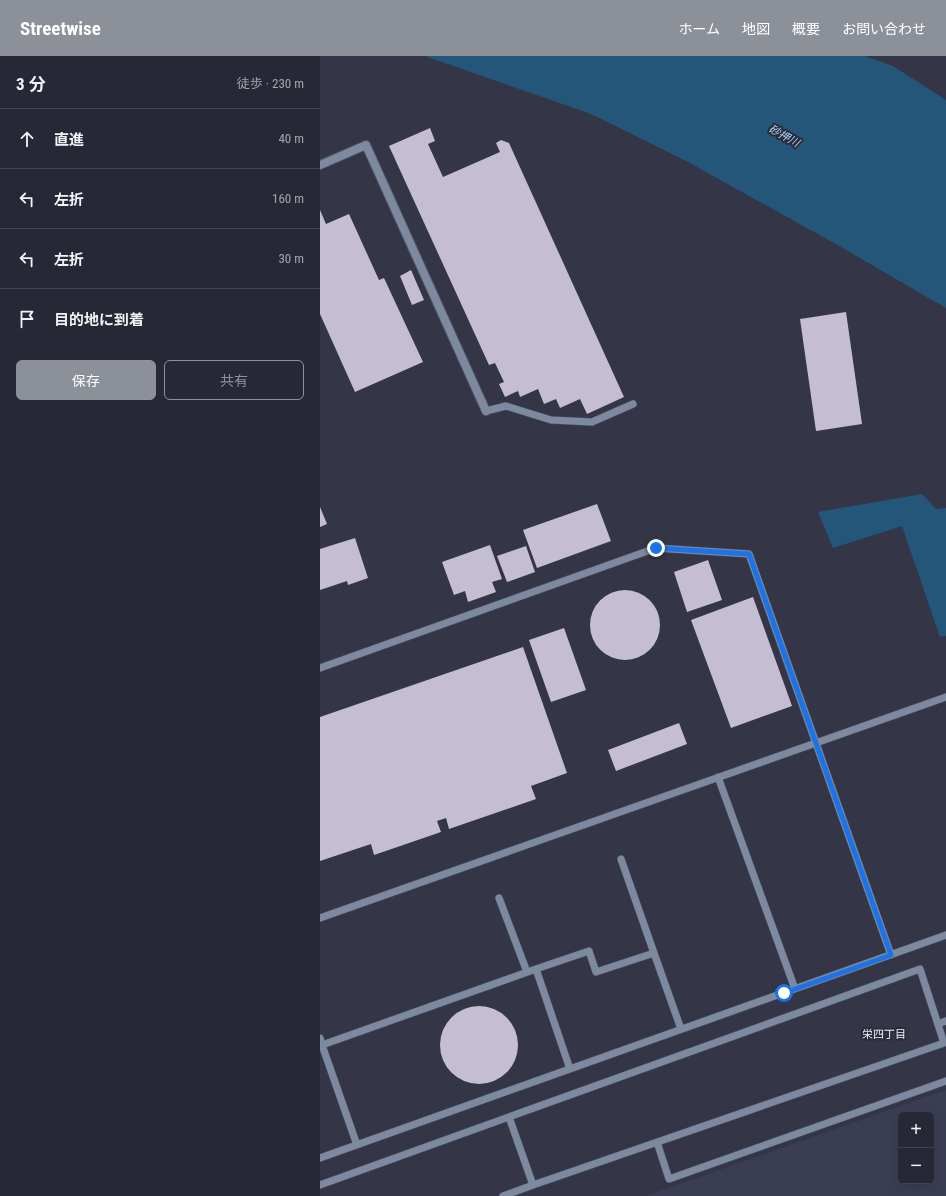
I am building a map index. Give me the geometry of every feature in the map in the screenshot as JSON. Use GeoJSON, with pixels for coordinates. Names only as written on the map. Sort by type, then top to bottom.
{"type":"FeatureCollection","features":[{"type":"Feature","properties":{"kind":"street"},"geometry":{"type":"LineString","coordinates":[[320,165],[366,145],[486,411]]}},
{"type":"Feature","properties":{"kind":"lane"},"geometry":{"type":"LineString","coordinates":[[486,411],[506,406],[551,420],[592,422],[633,404]]}},
{"type":"Feature","properties":{"kind":"lane"},"geometry":{"type":"LineString","coordinates":[[320,668],[656,548],[749,554],[891,955]]}},
{"type":"Feature","properties":{"kind":"lane"},"geometry":{"type":"LineString","coordinates":[[320,918],[946,697]]}},
{"type":"Feature","properties":{"kind":"lane"},"geometry":{"type":"LineString","coordinates":[[718,777],[795,989]]}},
{"type":"Feature","properties":{"kind":"lane"},"geometry":{"type":"LineString","coordinates":[[621,859],[681,1029]]}},
{"type":"Feature","properties":{"kind":"lane"},"geometry":{"type":"LineString","coordinates":[[499,898],[527,972]]}},
{"type":"Feature","properties":{"kind":"lane"},"geometry":{"type":"LineString","coordinates":[[320,1158],[946,935]]}},
{"type":"Feature","properties":{"kind":"lane"},"geometry":{"type":"LineString","coordinates":[[357,1145],[321,1043],[590,951],[596,972],[654,952]]}},
{"type":"Feature","properties":{"kind":"lane"},"geometry":{"type":"LineString","coordinates":[[536,969],[570,1069]]}},
{"type":"Feature","properties":{"kind":"lane"},"geometry":{"type":"LineString","coordinates":[[320,1185],[920,969],[945,1045],[502,1196]]}},
{"type":"Feature","properties":{"kind":"lane"},"geometry":{"type":"LineString","coordinates":[[938,1024],[946,1021]]}},
{"type":"Feature","properties":{"kind":"lane"},"geometry":{"type":"LineString","coordinates":[[658,1142],[669,1179],[946,1081]]}},
{"type":"Feature","properties":{"kind":"lane"},"geometry":{"type":"LineString","coordinates":[[509,1117],[533,1185]]}},
{"type":"Feature","properties":{"kind":"shaded area"},"geometry":{"type":"Polygon","coordinates":[[[946,1090],[946,1196],[646,1196],[946,1090]]]}},
{"type":"Feature","properties":{"kind":"water","name":"砂押川"},"geometry":{"type":"Polygon","coordinates":[[[425,56],[865,56],[893,66],[946,100],[946,308],[834,243],[686,161],[591,114],[425,56]]]}},
{"type":"Feature","properties":{"kind":"water"},"geometry":{"type":"Polygon","coordinates":[[[922,494],[936,509],[946,508],[946,636],[940,637],[902,526],[833,548],[818,512],[922,494]]]}},
{"type":"Feature","properties":{"kind":"building"},"geometry":{"type":"Polygon","coordinates":[[[430,128],[435,141],[428,144],[443,177],[500,152],[496,143],[501,140],[509,143],[624,397],[587,414],[580,399],[560,408],[556,399],[544,404],[538,389],[520,397],[518,391],[505,397],[499,384],[504,382],[495,363],[489,365],[389,146],[430,128]]]}},
{"type":"Feature","properties":{"kind":"building"},"geometry":{"type":"Polygon","coordinates":[[[320,210],[326,224],[349,214],[379,280],[384,278],[423,362],[355,392],[320,314],[320,210]]]}},
{"type":"Feature","properties":{"kind":"building"},"geometry":{"type":"Polygon","coordinates":[[[411,270],[424,300],[412,305],[400,276],[411,270]]]}},
{"type":"Feature","properties":{"kind":"building"},"geometry":{"type":"Polygon","coordinates":[[[846,312],[862,424],[816,431],[800,319],[846,312]]]}},
{"type":"Feature","properties":{"kind":"building"},"geometry":{"type":"Polygon","coordinates":[[[597,504],[611,541],[537,568],[523,530],[597,504]]]}},
{"type":"Feature","properties":{"kind":"building"},"geometry":{"type":"Polygon","coordinates":[[[320,507],[327,524],[320,527],[320,507]]]}},
{"type":"Feature","properties":{"kind":"building"},"geometry":{"type":"Polygon","coordinates":[[[355,538],[368,578],[348,585],[347,581],[320,590],[320,549],[355,538]]]}},
{"type":"Feature","properties":{"kind":"building"},"geometry":{"type":"Polygon","coordinates":[[[490,545],[502,579],[492,582],[496,592],[468,602],[465,591],[454,595],[442,562],[490,545]]]}},
{"type":"Feature","properties":{"kind":"building"},"geometry":{"type":"Polygon","coordinates":[[[526,546],[535,572],[507,582],[497,556],[526,546]]]}},
{"type":"Feature","properties":{"kind":"building"},"geometry":{"type":"Polygon","coordinates":[[[708,560],[722,600],[687,612],[674,572],[708,560]]]}},
{"type":"Feature","properties":{"kind":"building"},"geometry":{"type":"Polygon","coordinates":[[[618,590],[632,590],[645,596],[654,605],[660,618],[658,638],[650,650],[632,660],[618,660],[605,654],[596,645],[590,632],[590,618],[596,605],[605,596],[618,590]]]}},
{"type":"Feature","properties":{"kind":"building"},"geometry":{"type":"Polygon","coordinates":[[[753,597],[792,706],[731,728],[691,620],[753,597]]]}},
{"type":"Feature","properties":{"kind":"building"},"geometry":{"type":"Polygon","coordinates":[[[564,628],[586,690],[551,702],[529,640],[564,628]]]}},
{"type":"Feature","properties":{"kind":"building"},"geometry":{"type":"Polygon","coordinates":[[[523,647],[567,773],[531,786],[536,799],[449,829],[446,818],[437,821],[441,832],[374,855],[371,844],[320,861],[320,717],[523,647]]]}},
{"type":"Feature","properties":{"kind":"building"},"geometry":{"type":"Polygon","coordinates":[[[679,723],[687,744],[616,771],[608,750],[679,723]]]}},
{"type":"Feature","properties":{"kind":"building"},"geometry":{"type":"Polygon","coordinates":[[[479,1006],[494,1009],[501,1013],[511,1023],[515,1030],[518,1045],[515,1060],[511,1067],[501,1077],[494,1081],[479,1084],[464,1081],[457,1077],[447,1067],[443,1060],[440,1045],[443,1030],[447,1023],[457,1013],[464,1009],[479,1006]]]}},
{"type":"Feature","properties":{"kind":"district","name":"栄四丁目"},"geometry":{"type":"Point","coordinates":[884,1034]}},
{"type":"Feature","properties":{"kind":"route"},"geometry":{"type":"LineString","coordinates":[[656,548],[749,554],[891,955],[784,993]]}}]}
